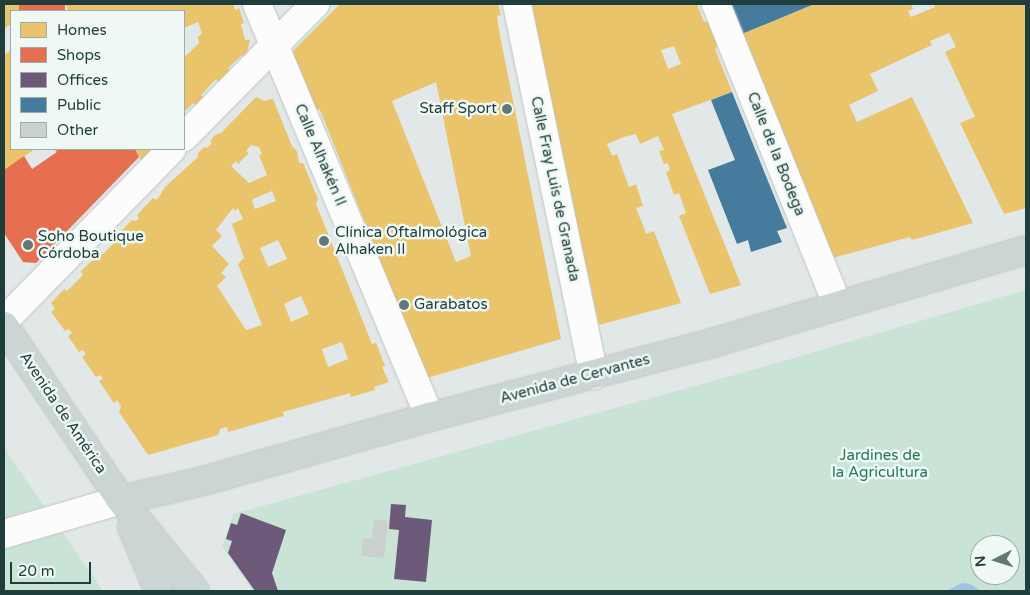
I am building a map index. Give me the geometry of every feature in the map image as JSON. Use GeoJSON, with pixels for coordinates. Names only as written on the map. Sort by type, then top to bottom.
{"type":"FeatureCollection","features":[{"type":"Feature","properties":{"kind":"main road","name":"Avenida de Cervantes"},"geometry":{"type":"LineString","coordinates":[[121,500],[207,480],[430,417],[712,343],[837,304],[1026,250]]}},
{"type":"Feature","properties":{"kind":"main road","name":"Avenida de América"},"geometry":{"type":"LineString","coordinates":[[4,326],[121,500],[195,591]]}},
{"type":"Feature","properties":{"kind":"main road","name":"Avenida de América"},"geometry":{"type":"LineString","coordinates":[[121,500],[159,591]]}},
{"type":"Feature","properties":{"kind":"street","name":"Calle Alhakén II"},"geometry":{"type":"LineString","coordinates":[[257,4],[430,417]]}},
{"type":"Feature","properties":{"kind":"street"},"geometry":{"type":"LineString","coordinates":[[185,136],[316,4]]}},
{"type":"Feature","properties":{"kind":"street","name":"Calle Fray Luis de Granada"},"geometry":{"type":"LineString","coordinates":[[517,4],[594,375]]}},
{"type":"Feature","properties":{"kind":"street","name":"Calle de la Bodega"},"geometry":{"type":"LineString","coordinates":[[716,4],[837,304]]}},
{"type":"Feature","properties":{"kind":"street"},"geometry":{"type":"LineString","coordinates":[[4,321],[171,150]]}},
{"type":"Feature","properties":{"kind":"street"},"geometry":{"type":"LineString","coordinates":[[4,534],[121,500]]}},
{"type":"Feature","properties":{"kind":"green space","name":"Jardines de la Agricultura"},"geometry":{"type":"Polygon","coordinates":[[[1026,290],[1026,591],[253,591],[222,547],[233,514],[756,369],[1026,290]]]}},
{"type":"Feature","properties":{"kind":"green space"},"geometry":{"type":"Polygon","coordinates":[[[4,448],[103,591],[4,591],[4,448]]]}},
{"type":"Feature","properties":{"kind":"water"},"geometry":{"type":"Polygon","coordinates":[[[962,583],[970,584],[981,591],[946,591],[962,583]]]}},
{"type":"Feature","properties":{"kind":"building: Homes"},"geometry":{"type":"Polygon","coordinates":[[[4,4],[19,4],[22,10],[10,10],[10,25],[4,29],[4,4]]]}},
{"type":"Feature","properties":{"kind":"building: Homes"},"geometry":{"type":"Polygon","coordinates":[[[65,4],[233,4],[235,10],[239,8],[244,23],[241,24],[245,40],[250,40],[246,56],[242,55],[228,68],[230,71],[219,82],[216,79],[201,95],[204,98],[196,106],[193,103],[185,111],[185,54],[186,56],[199,43],[198,37],[202,33],[198,22],[185,28],[185,10],[68,10],[65,4]]]}},
{"type":"Feature","properties":{"kind":"building: Homes"},"geometry":{"type":"Polygon","coordinates":[[[340,4],[498,4],[501,15],[497,16],[500,36],[561,339],[427,378],[321,112],[319,109],[316,110],[292,52],[340,4]],[[436,82],[392,101],[456,262],[471,256],[436,82]]]}},
{"type":"Feature","properties":{"kind":"building: Homes"},"geometry":{"type":"Polygon","coordinates":[[[525,4],[697,4],[704,22],[709,21],[718,45],[715,49],[732,92],[672,114],[741,285],[710,294],[679,216],[686,213],[679,193],[674,195],[666,172],[670,170],[668,163],[664,164],[659,151],[664,150],[658,136],[640,144],[636,134],[607,144],[612,156],[617,154],[629,187],[636,184],[643,206],[636,208],[646,234],[654,231],[681,303],[599,325],[586,264],[583,264],[525,4]],[[674,46],[661,50],[668,69],[681,64],[674,46]]]}},
{"type":"Feature","properties":{"kind":"building: Homes"},"geometry":{"type":"Polygon","coordinates":[[[815,4],[911,4],[913,9],[908,11],[911,17],[935,7],[934,4],[1026,4],[1026,208],[1004,214],[960,123],[975,117],[945,52],[956,47],[949,33],[930,41],[932,45],[870,74],[878,91],[849,105],[857,122],[912,97],[973,223],[912,240],[910,237],[825,260],[737,36],[815,4]]]}},
{"type":"Feature","properties":{"kind":"building: Homes"},"geometry":{"type":"Polygon","coordinates":[[[10,51],[10,150],[34,150],[4,170],[4,55],[10,51]]]}},
{"type":"Feature","properties":{"kind":"building: Homes"},"geometry":{"type":"Polygon","coordinates":[[[256,97],[264,101],[273,99],[292,146],[297,151],[299,163],[303,163],[318,199],[316,204],[372,344],[376,343],[385,366],[382,367],[389,382],[374,387],[375,390],[351,397],[350,393],[283,412],[284,416],[228,432],[227,427],[220,429],[218,435],[148,455],[119,412],[121,406],[117,400],[114,403],[99,381],[103,379],[100,375],[96,377],[82,357],[86,354],[83,350],[79,352],[68,336],[72,333],[69,329],[65,331],[51,312],[55,309],[51,303],[64,289],[67,291],[83,275],[81,271],[116,241],[116,236],[132,220],[136,221],[139,218],[137,215],[153,198],[156,200],[159,197],[165,187],[198,157],[198,153],[204,147],[207,148],[212,143],[210,142],[214,136],[220,134],[256,97]],[[251,145],[246,151],[249,153],[238,164],[236,161],[231,166],[249,183],[267,175],[259,155],[262,154],[259,147],[251,145]],[[272,191],[252,201],[255,209],[276,201],[272,191]],[[233,208],[216,230],[222,236],[212,246],[229,264],[221,273],[226,277],[217,286],[246,330],[262,325],[238,264],[244,258],[232,224],[243,219],[238,208],[235,211],[233,208]],[[278,240],[260,248],[268,267],[287,259],[278,240]],[[301,296],[284,304],[291,322],[309,314],[301,296]],[[342,342],[322,349],[328,367],[348,359],[342,342]]]}},
{"type":"Feature","properties":{"kind":"building: Homes"},"geometry":{"type":"Polygon","coordinates":[[[136,150],[151,151],[141,160],[136,150]]]}},
{"type":"Feature","properties":{"kind":"building: Shops"},"geometry":{"type":"Polygon","coordinates":[[[19,4],[65,4],[65,10],[19,10],[19,4]]]}},
{"type":"Feature","properties":{"kind":"building: Shops"},"geometry":{"type":"Polygon","coordinates":[[[55,150],[136,150],[139,157],[36,263],[23,262],[4,233],[4,170],[24,156],[32,169],[57,152],[55,150]]]}},
{"type":"Feature","properties":{"kind":"building: Offices"},"geometry":{"type":"Polygon","coordinates":[[[391,504],[406,505],[405,517],[432,520],[426,582],[394,579],[399,530],[389,529],[391,504]]]}},
{"type":"Feature","properties":{"kind":"building: Offices"},"geometry":{"type":"Polygon","coordinates":[[[241,513],[286,530],[272,573],[278,591],[255,591],[228,553],[232,541],[226,539],[231,523],[237,525],[241,513]]]}},
{"type":"Feature","properties":{"kind":"building: Public"},"geometry":{"type":"Polygon","coordinates":[[[725,4],[811,4],[812,5],[737,36],[725,4]]]}},
{"type":"Feature","properties":{"kind":"building: Public"},"geometry":{"type":"Polygon","coordinates":[[[732,92],[787,228],[777,231],[782,242],[751,252],[748,240],[737,244],[708,170],[735,160],[711,100],[732,92]]]}},
{"type":"Feature","properties":{"kind":"building: Other"},"geometry":{"type":"Polygon","coordinates":[[[374,519],[388,521],[384,558],[361,556],[363,538],[372,539],[374,519]]]}},
{"type":"Feature","properties":{"kind":"place","name":"Staff Sport"},"geometry":{"type":"Point","coordinates":[507,109]}},
{"type":"Feature","properties":{"kind":"place","name":"Clínica Oftalmológica Alhaken II"},"geometry":{"type":"Point","coordinates":[324,241]}},
{"type":"Feature","properties":{"kind":"place","name":"Soho Boutique Córdoba"},"geometry":{"type":"Point","coordinates":[28,245]}},
{"type":"Feature","properties":{"kind":"place","name":"Garabatos"},"geometry":{"type":"Point","coordinates":[404,305]}}]}
